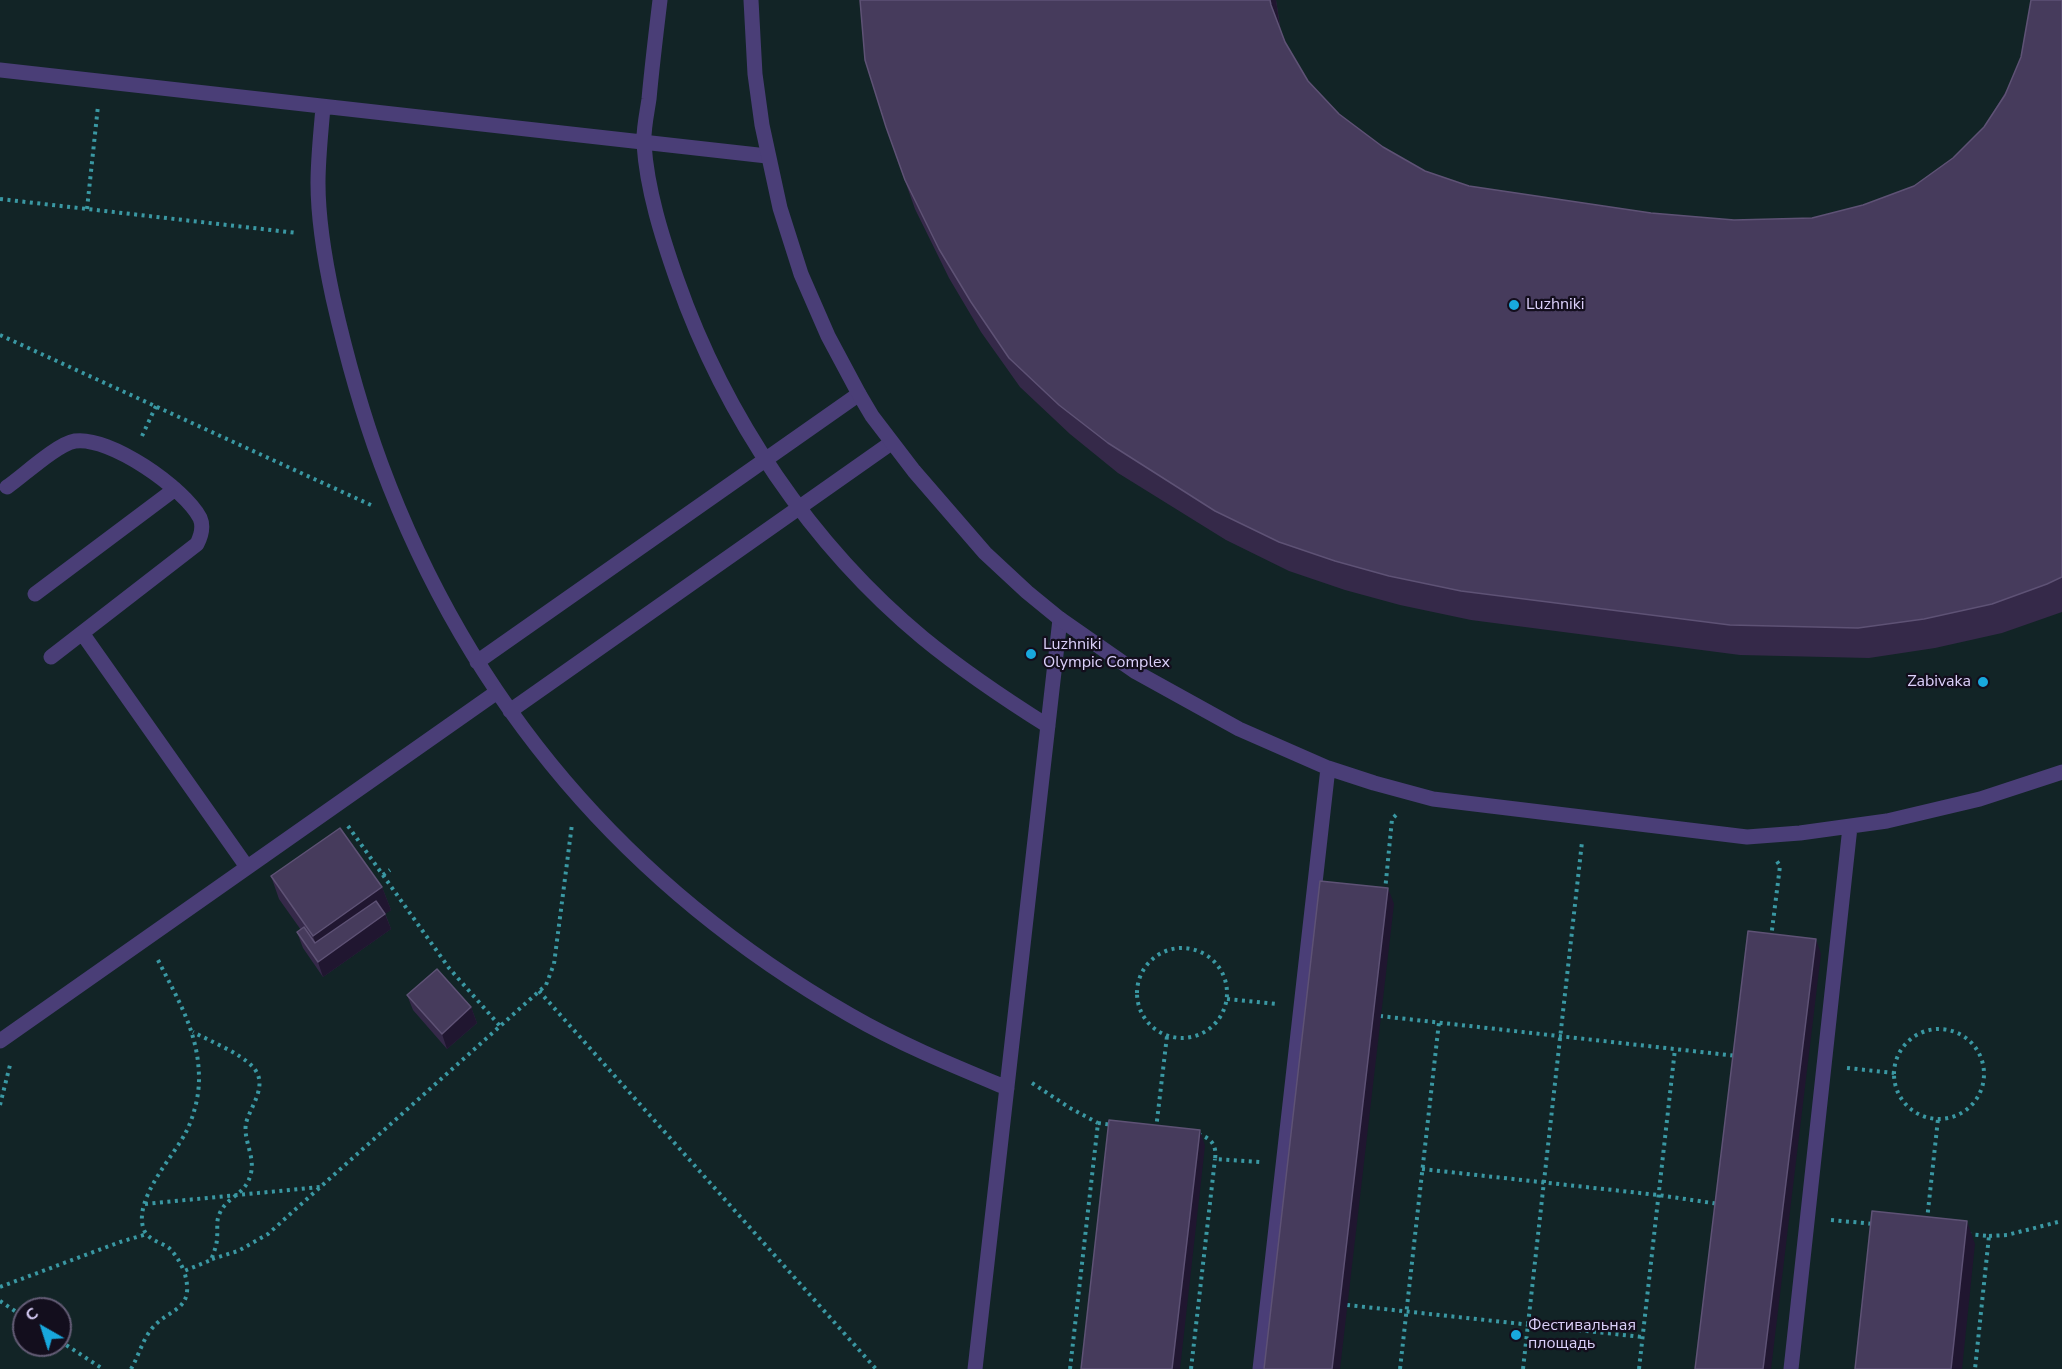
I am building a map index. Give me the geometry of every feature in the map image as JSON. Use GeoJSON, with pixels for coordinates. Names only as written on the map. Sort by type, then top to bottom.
{"type":"FeatureCollection","features":[{"type":"Feature","properties":{"kind":"street"},"geometry":{"type":"LineString","coordinates":[[660,0],[644,142],[652,193],[684,298],[726,392],[766,459],[800,507],[832,548],[862,581],[921,636],[984,684],[1048,726]]}},
{"type":"Feature","properties":{"kind":"street"},"geometry":{"type":"LineString","coordinates":[[751,0],[755,74],[767,156],[780,208],[801,274],[828,336],[859,394],[891,442],[942,505],[986,553],[1060,619],[1136,672],[1239,729],[1328,768],[1433,799],[1747,837],[1887,821],[1980,799],[2062,772]]}},
{"type":"Feature","properties":{"kind":"street"},"geometry":{"type":"LineString","coordinates":[[0,70],[767,156]]}},
{"type":"Feature","properties":{"kind":"street"},"geometry":{"type":"LineString","coordinates":[[323,106],[318,182],[322,236],[339,327],[359,401],[402,519],[431,581],[477,662],[510,711],[576,793],[647,867],[723,932],[762,961],[809,991],[888,1036],[943,1062],[1007,1088]]}},
{"type":"Feature","properties":{"kind":"street"},"geometry":{"type":"LineString","coordinates":[[477,662],[859,394]]}},
{"type":"Feature","properties":{"kind":"street"},"geometry":{"type":"LineString","coordinates":[[7,487],[58,449],[76,441],[97,443],[150,469],[175,489],[200,519],[202,528],[197,544],[51,657]]}},
{"type":"Feature","properties":{"kind":"street"},"geometry":{"type":"LineString","coordinates":[[510,711],[891,442]]}},
{"type":"Feature","properties":{"kind":"street"},"geometry":{"type":"LineString","coordinates":[[35,594],[175,489]]}},
{"type":"Feature","properties":{"kind":"street"},"geometry":{"type":"LineString","coordinates":[[975,1369],[1060,619]]}},
{"type":"Feature","properties":{"kind":"street"},"geometry":{"type":"LineString","coordinates":[[82,633],[247,867]]}},
{"type":"Feature","properties":{"kind":"street"},"geometry":{"type":"LineString","coordinates":[[0,1041],[497,692]]}},
{"type":"Feature","properties":{"kind":"street"},"geometry":{"type":"LineString","coordinates":[[1260,1369],[1328,768]]}},
{"type":"Feature","properties":{"kind":"street"},"geometry":{"type":"LineString","coordinates":[[1791,1369],[1850,827]]}},
{"type":"Feature","properties":{"kind":"path"},"geometry":{"type":"LineString","coordinates":[[87,209],[101,81]]}},
{"type":"Feature","properties":{"kind":"path"},"geometry":{"type":"LineString","coordinates":[[0,199],[322,236]]}},
{"type":"Feature","properties":{"kind":"path"},"geometry":{"type":"LineString","coordinates":[[0,335],[402,519]]}},
{"type":"Feature","properties":{"kind":"path"},"geometry":{"type":"LineString","coordinates":[[132,459],[156,406]]}},
{"type":"Feature","properties":{"kind":"path"},"geometry":{"type":"LineString","coordinates":[[184,1271],[238,1251],[263,1237],[546,985],[554,964],[576,793]]}},
{"type":"Feature","properties":{"kind":"path"},"geometry":{"type":"LineString","coordinates":[[334,806],[449,968],[500,1026]]}},
{"type":"Feature","properties":{"kind":"path"},"geometry":{"type":"LineString","coordinates":[[1523,1369],[1586,817]]}},
{"type":"Feature","properties":{"kind":"path"},"geometry":{"type":"LineString","coordinates":[[1385,892],[1393,823]]}},
{"type":"Feature","properties":{"kind":"path"},"geometry":{"type":"LineString","coordinates":[[1770,948],[1780,866]]}},
{"type":"Feature","properties":{"kind":"path"},"geometry":{"type":"LineString","coordinates":[[383,875],[390,870]]}},
{"type":"Feature","properties":{"kind":"path"},"geometry":{"type":"LineString","coordinates":[[131,1369],[152,1328],[173,1313],[185,1299],[184,1271],[178,1258],[171,1250],[147,1234],[143,1224],[145,1204],[152,1185],[188,1130],[195,1110],[200,1081],[198,1053],[193,1032],[147,938]]}},
{"type":"Feature","properties":{"kind":"path"},"geometry":{"type":"LineString","coordinates":[[1177,948],[1191,949],[1209,957],[1222,972],[1227,986],[1227,999],[1216,1023],[1206,1032],[1180,1039],[1155,1030],[1145,1020],[1139,1008],[1138,981],[1153,958],[1164,951],[1177,948]]}},
{"type":"Feature","properties":{"kind":"path"},"geometry":{"type":"LineString","coordinates":[[539,991],[876,1369]]}},
{"type":"Feature","properties":{"kind":"path"},"geometry":{"type":"LineString","coordinates":[[1227,999],[1301,1007]]}},
{"type":"Feature","properties":{"kind":"path"},"geometry":{"type":"LineString","coordinates":[[1380,1016],[1740,1056]]}},
{"type":"Feature","properties":{"kind":"path"},"geometry":{"type":"LineString","coordinates":[[1400,1369],[1439,1023]]}},
{"type":"Feature","properties":{"kind":"path"},"geometry":{"type":"LineString","coordinates":[[1930,1029],[1945,1029],[1959,1033],[1972,1042],[1980,1055],[1984,1070],[1983,1085],[1977,1099],[1967,1110],[1954,1117],[1938,1119],[1924,1117],[1912,1111],[1902,1100],[1896,1087],[1894,1073],[1897,1059],[1904,1045],[1916,1035],[1930,1029]]}},
{"type":"Feature","properties":{"kind":"path"},"geometry":{"type":"LineString","coordinates":[[193,1032],[253,1067],[257,1075],[259,1091],[246,1123],[252,1170],[248,1183],[219,1213],[217,1240],[211,1260]]}},
{"type":"Feature","properties":{"kind":"path"},"geometry":{"type":"LineString","coordinates":[[1156,1130],[1167,1036]]}},
{"type":"Feature","properties":{"kind":"path"},"geometry":{"type":"LineString","coordinates":[[1639,1369],[1675,1049]]}},
{"type":"Feature","properties":{"kind":"path"},"geometry":{"type":"LineString","coordinates":[[1010,1065],[1050,1096],[1098,1123],[1121,1126]]}},
{"type":"Feature","properties":{"kind":"path"},"geometry":{"type":"LineString","coordinates":[[1926,1230],[1938,1119]]}},
{"type":"Feature","properties":{"kind":"path"},"geometry":{"type":"LineString","coordinates":[[1070,1369],[1098,1123]]}},
{"type":"Feature","properties":{"kind":"path"},"geometry":{"type":"LineString","coordinates":[[1144,1128],[1167,1131]]}},
{"type":"Feature","properties":{"kind":"path"},"geometry":{"type":"LineString","coordinates":[[1188,1133],[1207,1137],[1215,1147],[1191,1369]]}},
{"type":"Feature","properties":{"kind":"path"},"geometry":{"type":"LineString","coordinates":[[1215,1159],[1285,1164]]}},
{"type":"Feature","properties":{"kind":"path"},"geometry":{"type":"LineString","coordinates":[[1422,1169],[1658,1195],[1722,1205]]}},
{"type":"Feature","properties":{"kind":"path"},"geometry":{"type":"LineString","coordinates":[[145,1204],[320,1187]]}},
{"type":"Feature","properties":{"kind":"path"},"geometry":{"type":"LineString","coordinates":[[1808,1217],[1879,1225]]}},
{"type":"Feature","properties":{"kind":"path"},"geometry":{"type":"LineString","coordinates":[[1958,1233],[2007,1235],[2062,1221]]}},
{"type":"Feature","properties":{"kind":"path"},"geometry":{"type":"LineString","coordinates":[[0,1287],[147,1234]]}},
{"type":"Feature","properties":{"kind":"path"},"geometry":{"type":"LineString","coordinates":[[1975,1369],[1989,1236]]}},
{"type":"Feature","properties":{"kind":"path"},"geometry":{"type":"LineString","coordinates":[[1347,1305],[1642,1337]]}},
{"type":"Feature","properties":{"kind":"path"},"geometry":{"type":"LineString","coordinates":[[72,1349],[103,1369]]}},
{"type":"Feature","properties":{"kind":"shaded area","name":"Luzhniki Olympic Complex"},"geometry":{"type":"Polygon","coordinates":[[[0,0],[2062,0],[2062,1369],[0,1369],[0,0]]]}},
{"type":"Feature","properties":{"kind":"building","name":"Luzhniki"},"geometry":{"type":"Polygon","coordinates":[[[860,0],[1270,0],[1285,42],[1308,81],[1339,114],[1383,147],[1425,171],[1469,186],[1651,213],[1734,220],[1812,218],[1863,205],[1914,186],[1953,158],[1984,127],[2005,95],[2021,57],[2031,0],[2062,0],[2062,577],[1992,604],[1924,619],[1858,628],[1730,625],[1461,591],[1389,576],[1279,542],[1215,511],[1108,443],[1059,405],[1009,358],[939,249],[905,180],[865,60],[860,0]]]}},
{"type":"Feature","properties":{"kind":"building"},"geometry":{"type":"Polygon","coordinates":[[[340,828],[382,887],[313,936],[271,876],[340,828]]]}},
{"type":"Feature","properties":{"kind":"building"},"geometry":{"type":"Polygon","coordinates":[[[1320,881],[1388,888],[1332,1369],[1264,1369],[1320,881]]]}},
{"type":"Feature","properties":{"kind":"building"},"geometry":{"type":"Polygon","coordinates":[[[376,901],[385,914],[318,962],[297,932],[304,927],[315,943],[376,901]]]}},
{"type":"Feature","properties":{"kind":"building"},"geometry":{"type":"Polygon","coordinates":[[[1748,931],[1816,939],[1763,1369],[1695,1369],[1748,931]]]}},
{"type":"Feature","properties":{"kind":"building"},"geometry":{"type":"Polygon","coordinates":[[[437,969],[471,1007],[442,1034],[407,995],[437,969]]]}},
{"type":"Feature","properties":{"kind":"building"},"geometry":{"type":"Polygon","coordinates":[[[1109,1120],[1200,1130],[1172,1369],[1081,1369],[1109,1120]]]}},
{"type":"Feature","properties":{"kind":"building"},"geometry":{"type":"Polygon","coordinates":[[[1872,1211],[1967,1221],[1951,1369],[1855,1369],[1872,1211]]]}},
{"type":"Feature","properties":{"kind":"place","name":"Luzhniki"},"geometry":{"type":"Point","coordinates":[1514,305]}},
{"type":"Feature","properties":{"kind":"place","name":"Luzhniki Olympic Complex"},"geometry":{"type":"Point","coordinates":[1031,654]}},
{"type":"Feature","properties":{"kind":"place","name":"Zabivaka"},"geometry":{"type":"Point","coordinates":[1983,682]}},
{"type":"Feature","properties":{"kind":"place","name":"Фестивальная площадь"},"geometry":{"type":"Point","coordinates":[1516,1335]}}]}
